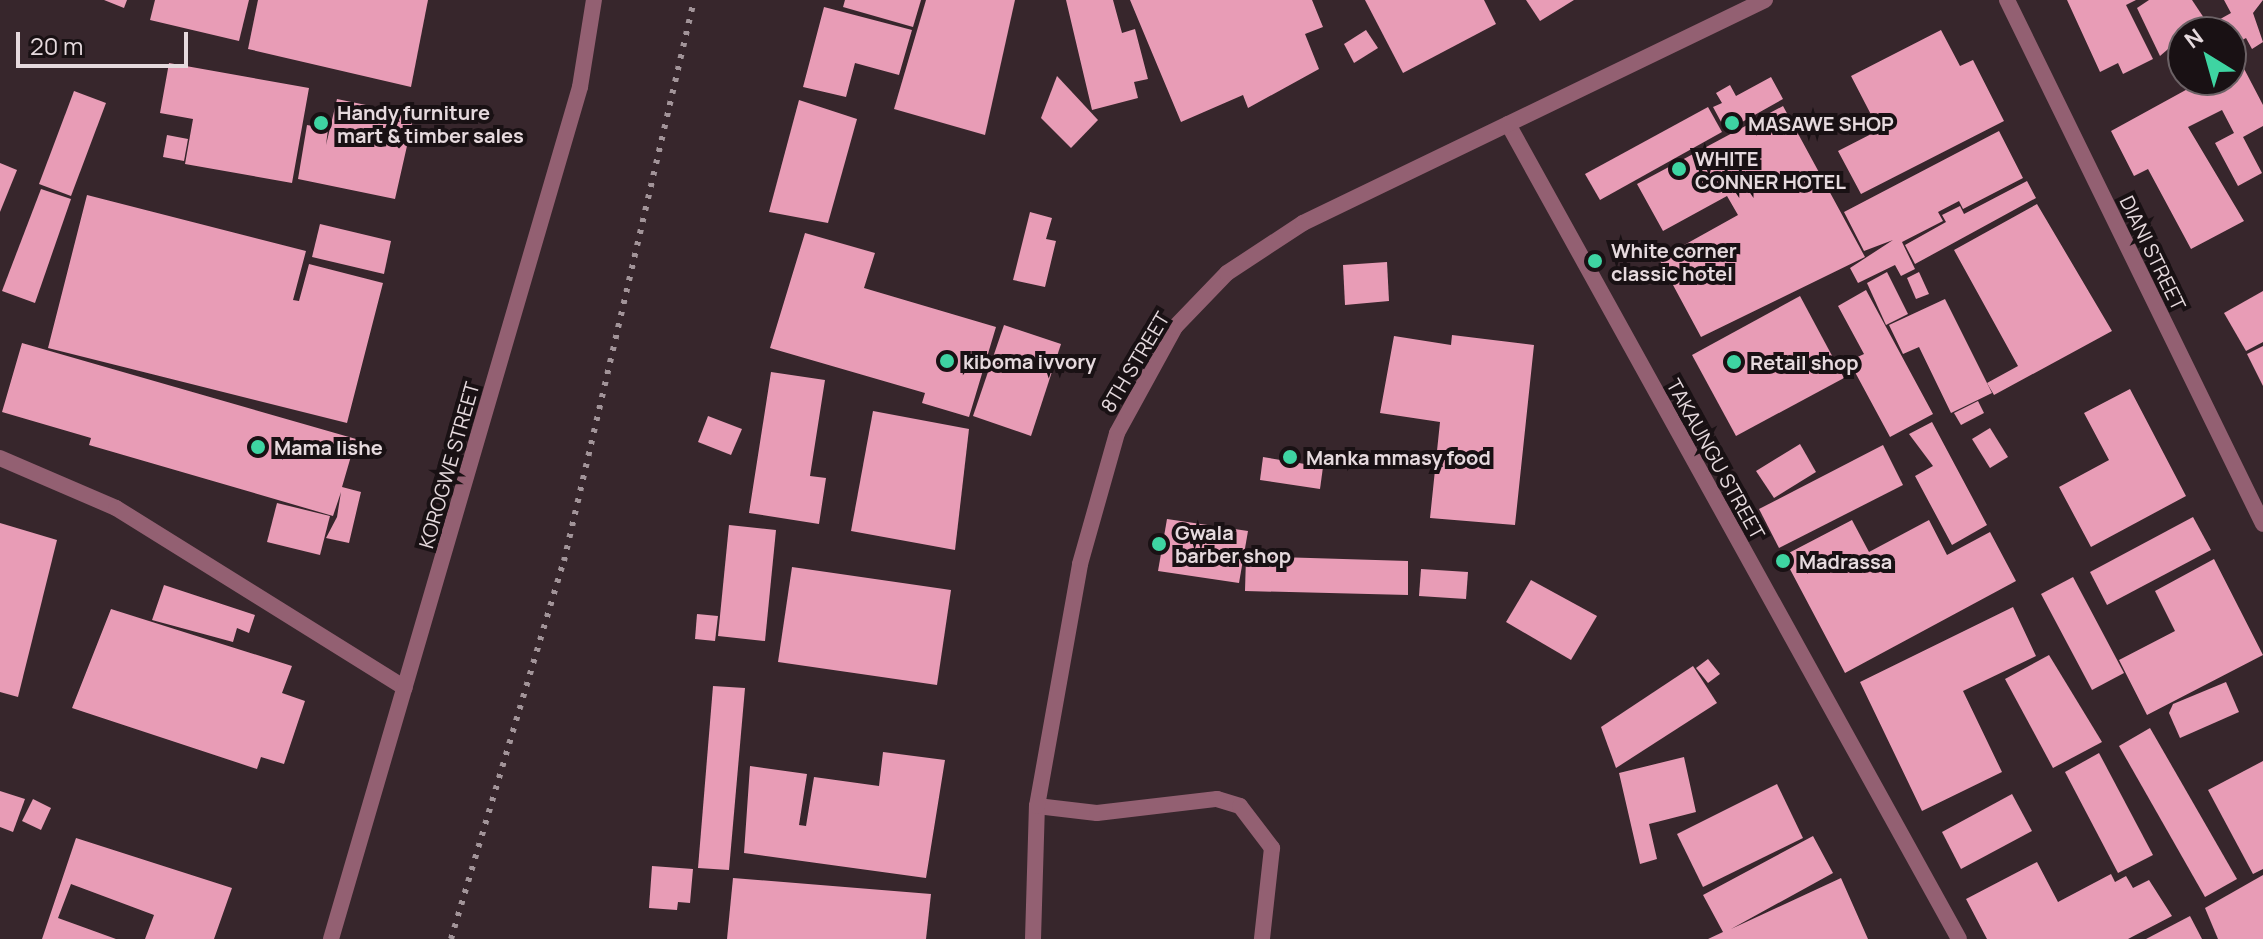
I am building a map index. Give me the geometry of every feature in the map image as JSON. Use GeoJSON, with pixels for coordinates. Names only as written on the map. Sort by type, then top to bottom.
{"type":"FeatureCollection","features":[{"type":"Feature","properties":{"kind":"street","name":"KOROGWE STREET"},"geometry":{"type":"LineString","coordinates":[[331,939],[580,87],[594,0]]}},
{"type":"Feature","properties":{"kind":"street","name":"8TH STREET"},"geometry":{"type":"LineString","coordinates":[[1033,939],[1037,806],[1080,564],[1117,433],[1175,327],[1227,273],[1303,223],[1765,0]]}},
{"type":"Feature","properties":{"kind":"street","name":"DIANI STREET"},"geometry":{"type":"LineString","coordinates":[[2007,0],[2258,503],[2263,524]]}},
{"type":"Feature","properties":{"kind":"street","name":"TAKAUNGU STREET"},"geometry":{"type":"LineString","coordinates":[[1508,124],[1959,939]]}},
{"type":"Feature","properties":{"kind":"street"},"geometry":{"type":"LineString","coordinates":[[0,458],[116,508],[405,688]]}},
{"type":"Feature","properties":{"kind":"street"},"geometry":{"type":"LineString","coordinates":[[1037,806],[1097,813],[1217,799],[1240,806],[1272,848],[1262,939]]}},
{"type":"Feature","properties":{"kind":"building"},"geometry":{"type":"Polygon","coordinates":[[[104,0],[127,0],[124,8],[104,0]]]}},
{"type":"Feature","properties":{"kind":"building"},"geometry":{"type":"Polygon","coordinates":[[[155,0],[249,0],[239,41],[150,20],[155,0]]]}},
{"type":"Feature","properties":{"kind":"building"},"geometry":{"type":"Polygon","coordinates":[[[258,0],[428,0],[411,87],[248,49],[258,0]]]}},
{"type":"Feature","properties":{"kind":"building"},"geometry":{"type":"Polygon","coordinates":[[[845,0],[921,0],[913,27],[843,7],[845,0]]]}},
{"type":"Feature","properties":{"kind":"building"},"geometry":{"type":"Polygon","coordinates":[[[926,0],[1015,0],[985,135],[894,109],[926,0]]]}},
{"type":"Feature","properties":{"kind":"building"},"geometry":{"type":"Polygon","coordinates":[[[1066,0],[1113,0],[1122,33],[1135,29],[1148,79],[1134,82],[1138,98],[1092,110],[1066,0]]]}},
{"type":"Feature","properties":{"kind":"building"},"geometry":{"type":"Polygon","coordinates":[[[1130,0],[1312,0],[1323,27],[1305,34],[1319,69],[1248,108],[1243,95],[1181,122],[1130,0]]]}},
{"type":"Feature","properties":{"kind":"building"},"geometry":{"type":"Polygon","coordinates":[[[1365,0],[1484,0],[1496,24],[1403,73],[1365,0]]]}},
{"type":"Feature","properties":{"kind":"building"},"geometry":{"type":"Polygon","coordinates":[[[1526,0],[1574,0],[1540,21],[1526,0]]]}},
{"type":"Feature","properties":{"kind":"building"},"geometry":{"type":"Polygon","coordinates":[[[2067,0],[2136,0],[2126,5],[2153,59],[2123,74],[2118,63],[2100,72],[2067,0]]]}},
{"type":"Feature","properties":{"kind":"building"},"geometry":{"type":"Polygon","coordinates":[[[2149,0],[2192,0],[2203,16],[2167,16],[2167,50],[2160,56],[2137,8],[2149,0]]]}},
{"type":"Feature","properties":{"kind":"building"},"geometry":{"type":"Polygon","coordinates":[[[2224,0],[2263,0],[2253,13],[2263,42],[2252,49],[2247,40],[2247,16],[2226,16],[2231,13],[2224,0]]]}},
{"type":"Feature","properties":{"kind":"building"},"geometry":{"type":"Polygon","coordinates":[[[824,7],[912,30],[899,75],[855,63],[846,97],[803,87],[824,7]]]}},
{"type":"Feature","properties":{"kind":"building"},"geometry":{"type":"Polygon","coordinates":[[[1366,30],[1378,48],[1354,63],[1344,44],[1366,30]]]}},
{"type":"Feature","properties":{"kind":"building"},"geometry":{"type":"Polygon","coordinates":[[[1941,30],[1960,66],[1973,60],[2004,121],[1861,194],[1838,151],[1879,130],[1851,76],[1941,30]]]}},
{"type":"Feature","properties":{"kind":"building"},"geometry":{"type":"Polygon","coordinates":[[[169,63],[309,88],[292,183],[185,164],[193,119],[160,113],[169,63]]]}},
{"type":"Feature","properties":{"kind":"building"},"geometry":{"type":"Polygon","coordinates":[[[2247,74],[2263,105],[2263,126],[2243,137],[2262,173],[2238,186],[2215,143],[2234,133],[2222,110],[2188,127],[2244,221],[2191,249],[2148,169],[2134,176],[2111,131],[2175,96],[2247,96],[2247,74]]]}},
{"type":"Feature","properties":{"kind":"building"},"geometry":{"type":"Polygon","coordinates":[[[1057,76],[1098,120],[1071,148],[1041,118],[1057,76]]]}},
{"type":"Feature","properties":{"kind":"building"},"geometry":{"type":"Polygon","coordinates":[[[1771,77],[1783,99],[1726,131],[1713,107],[1722,103],[1716,93],[1730,85],[1736,96],[1771,77]]]}},
{"type":"Feature","properties":{"kind":"building"},"geometry":{"type":"Polygon","coordinates":[[[74,91],[106,103],[71,196],[39,184],[74,91]]]}},
{"type":"Feature","properties":{"kind":"building"},"geometry":{"type":"Polygon","coordinates":[[[337,99],[414,115],[395,199],[298,179],[307,125],[328,129],[326,145],[337,99]]]}},
{"type":"Feature","properties":{"kind":"building"},"geometry":{"type":"Polygon","coordinates":[[[799,100],[857,119],[828,223],[769,212],[799,100]]]}},
{"type":"Feature","properties":{"kind":"building"},"geometry":{"type":"Polygon","coordinates":[[[1783,106],[1865,257],[1701,337],[1659,259],[1738,215],[1727,196],[1663,231],[1637,184],[1783,106]]]}},
{"type":"Feature","properties":{"kind":"building"},"geometry":{"type":"Polygon","coordinates":[[[1708,107],[1722,132],[1600,200],[1585,174],[1708,107]]]}},
{"type":"Feature","properties":{"kind":"building"},"geometry":{"type":"Polygon","coordinates":[[[1999,131],[2023,178],[1963,209],[1959,201],[1938,212],[1943,221],[1902,242],[1915,269],[1901,276],[1895,265],[1858,283],[1850,268],[1893,240],[1864,251],[1844,212],[1999,131]]]}},
{"type":"Feature","properties":{"kind":"building"},"geometry":{"type":"Polygon","coordinates":[[[167,135],[188,139],[184,161],[163,157],[167,135]]]}},
{"type":"Feature","properties":{"kind":"building"},"geometry":{"type":"Polygon","coordinates":[[[0,163],[17,170],[0,212],[0,163]]]}},
{"type":"Feature","properties":{"kind":"building"},"geometry":{"type":"Polygon","coordinates":[[[2027,181],[2036,198],[1915,264],[1905,245],[1946,222],[1942,215],[1960,206],[1964,214],[2027,181]]]}},
{"type":"Feature","properties":{"kind":"building"},"geometry":{"type":"Polygon","coordinates":[[[41,189],[71,199],[35,303],[2,291],[41,189]]]}},
{"type":"Feature","properties":{"kind":"building"},"geometry":{"type":"Polygon","coordinates":[[[87,195],[306,251],[293,300],[299,301],[309,264],[383,283],[347,423],[48,348],[87,195]]]}},
{"type":"Feature","properties":{"kind":"building"},"geometry":{"type":"Polygon","coordinates":[[[2037,204],[2112,331],[1994,395],[1987,383],[2018,366],[1954,250],[2037,204]]]}},
{"type":"Feature","properties":{"kind":"building"},"geometry":{"type":"Polygon","coordinates":[[[1030,212],[1052,218],[1046,239],[1056,241],[1045,287],[1013,280],[1030,212]]]}},
{"type":"Feature","properties":{"kind":"building"},"geometry":{"type":"Polygon","coordinates":[[[320,224],[391,241],[384,274],[312,257],[320,224]]]}},
{"type":"Feature","properties":{"kind":"building"},"geometry":{"type":"Polygon","coordinates":[[[805,233],[875,253],[864,288],[996,327],[969,417],[922,403],[925,393],[770,348],[805,233]]]}},
{"type":"Feature","properties":{"kind":"building"},"geometry":{"type":"Polygon","coordinates":[[[1387,262],[1389,301],[1345,305],[1343,265],[1387,262]]]}},
{"type":"Feature","properties":{"kind":"building"},"geometry":{"type":"Polygon","coordinates":[[[1887,272],[1908,314],[1886,325],[1867,283],[1887,272]]]}},
{"type":"Feature","properties":{"kind":"building"},"geometry":{"type":"Polygon","coordinates":[[[1919,272],[1929,294],[1916,299],[1907,278],[1919,272]]]}},
{"type":"Feature","properties":{"kind":"building"},"geometry":{"type":"Polygon","coordinates":[[[1866,290],[1933,414],[1890,437],[1849,361],[1864,354],[1838,306],[1866,290]]]}},
{"type":"Feature","properties":{"kind":"building"},"geometry":{"type":"Polygon","coordinates":[[[2263,291],[2263,342],[2246,351],[2224,313],[2263,291]]]}},
{"type":"Feature","properties":{"kind":"building"},"geometry":{"type":"Polygon","coordinates":[[[1800,296],[1844,378],[1736,436],[1692,355],[1800,296]]]}},
{"type":"Feature","properties":{"kind":"building"},"geometry":{"type":"Polygon","coordinates":[[[1945,299],[1992,393],[1951,413],[1919,347],[1903,354],[1889,325],[1945,299]]]}},
{"type":"Feature","properties":{"kind":"building"},"geometry":{"type":"Polygon","coordinates":[[[1004,325],[1061,344],[1031,436],[973,416],[1004,325]]]}},
{"type":"Feature","properties":{"kind":"building"},"geometry":{"type":"Polygon","coordinates":[[[1452,335],[1534,345],[1515,525],[1430,518],[1440,422],[1380,413],[1394,336],[1451,345],[1452,335]]]}},
{"type":"Feature","properties":{"kind":"building"},"geometry":{"type":"Polygon","coordinates":[[[22,343],[356,439],[342,487],[361,492],[349,543],[326,538],[337,517],[341,492],[333,516],[89,445],[91,438],[2,412],[22,343]]]}},
{"type":"Feature","properties":{"kind":"building"},"geometry":{"type":"Polygon","coordinates":[[[2263,346],[2263,386],[2247,354],[2263,346]]]}},
{"type":"Feature","properties":{"kind":"building"},"geometry":{"type":"Polygon","coordinates":[[[771,372],[825,380],[810,476],[826,478],[819,524],[749,513],[771,372]]]}},
{"type":"Feature","properties":{"kind":"building"},"geometry":{"type":"Polygon","coordinates":[[[2130,389],[2186,496],[2091,547],[2059,487],[2109,460],[2084,413],[2130,389]]]}},
{"type":"Feature","properties":{"kind":"building"},"geometry":{"type":"Polygon","coordinates":[[[1978,401],[1984,413],[1961,425],[1954,413],[1978,401]]]}},
{"type":"Feature","properties":{"kind":"building"},"geometry":{"type":"Polygon","coordinates":[[[873,411],[969,429],[955,550],[851,531],[873,411]]]}},
{"type":"Feature","properties":{"kind":"building"},"geometry":{"type":"Polygon","coordinates":[[[708,416],[742,429],[731,455],[698,442],[708,416]]]}},
{"type":"Feature","properties":{"kind":"building"},"geometry":{"type":"Polygon","coordinates":[[[1932,422],[1987,525],[1952,545],[1915,476],[1933,466],[1909,434],[1932,422]]]}},
{"type":"Feature","properties":{"kind":"building"},"geometry":{"type":"Polygon","coordinates":[[[1990,428],[2008,457],[1990,468],[1972,439],[1990,428]]]}},
{"type":"Feature","properties":{"kind":"building"},"geometry":{"type":"Polygon","coordinates":[[[1800,444],[1816,472],[1774,498],[1756,471],[1800,444]]]}},
{"type":"Feature","properties":{"kind":"building"},"geometry":{"type":"Polygon","coordinates":[[[1883,445],[1903,485],[1779,548],[1759,509],[1883,445]]]}},
{"type":"Feature","properties":{"kind":"building"},"geometry":{"type":"Polygon","coordinates":[[[1263,457],[1323,467],[1320,489],[1260,480],[1263,457]]]}},
{"type":"Feature","properties":{"kind":"building"},"geometry":{"type":"Polygon","coordinates":[[[277,503],[330,516],[320,555],[267,542],[277,503]]]}},
{"type":"Feature","properties":{"kind":"building"},"geometry":{"type":"Polygon","coordinates":[[[2193,517],[2211,550],[2107,605],[2090,572],[2193,517]]]}},
{"type":"Feature","properties":{"kind":"building"},"geometry":{"type":"Polygon","coordinates":[[[1167,519],[1248,531],[1239,583],[1158,571],[1167,519]]]}},
{"type":"Feature","properties":{"kind":"building"},"geometry":{"type":"Polygon","coordinates":[[[1852,520],[1869,552],[1929,520],[1947,555],[1990,532],[2016,581],[1845,673],[1783,556],[1852,520]]]}},
{"type":"Feature","properties":{"kind":"building"},"geometry":{"type":"Polygon","coordinates":[[[0,523],[57,540],[18,697],[0,692],[0,523]]]}},
{"type":"Feature","properties":{"kind":"building"},"geometry":{"type":"Polygon","coordinates":[[[729,525],[776,530],[765,641],[718,636],[729,525]]]}},
{"type":"Feature","properties":{"kind":"building"},"geometry":{"type":"Polygon","coordinates":[[[1246,556],[1408,561],[1408,595],[1245,591],[1246,556]]]}},
{"type":"Feature","properties":{"kind":"building"},"geometry":{"type":"Polygon","coordinates":[[[2214,559],[2263,655],[2147,715],[2119,660],[2175,631],[2155,591],[2214,559]]]}},
{"type":"Feature","properties":{"kind":"building"},"geometry":{"type":"Polygon","coordinates":[[[792,567],[951,590],[937,685],[778,662],[792,567]]]}},
{"type":"Feature","properties":{"kind":"building"},"geometry":{"type":"Polygon","coordinates":[[[1421,569],[1468,572],[1466,599],[1419,596],[1421,569]]]}},
{"type":"Feature","properties":{"kind":"building"},"geometry":{"type":"Polygon","coordinates":[[[2073,577],[2124,673],[2092,690],[2041,594],[2073,577]]]}},
{"type":"Feature","properties":{"kind":"building"},"geometry":{"type":"Polygon","coordinates":[[[1531,580],[1597,616],[1571,660],[1506,622],[1531,580]]]}},
{"type":"Feature","properties":{"kind":"building"},"geometry":{"type":"Polygon","coordinates":[[[164,585],[255,615],[249,633],[237,628],[233,642],[152,620],[164,585]]]}},
{"type":"Feature","properties":{"kind":"building"},"geometry":{"type":"Polygon","coordinates":[[[2013,607],[2036,656],[1963,691],[2002,772],[1922,811],[1860,682],[2013,607]]]}},
{"type":"Feature","properties":{"kind":"building"},"geometry":{"type":"Polygon","coordinates":[[[111,609],[292,666],[282,693],[305,701],[284,764],[261,757],[257,769],[72,708],[111,609]]]}},
{"type":"Feature","properties":{"kind":"building"},"geometry":{"type":"Polygon","coordinates":[[[697,614],[718,616],[715,641],[695,639],[697,614]]]}},
{"type":"Feature","properties":{"kind":"building"},"geometry":{"type":"Polygon","coordinates":[[[2049,655],[2102,742],[2053,768],[2005,679],[2049,655]]]}},
{"type":"Feature","properties":{"kind":"building"},"geometry":{"type":"Polygon","coordinates":[[[1708,659],[1720,674],[1708,683],[1696,668],[1708,659]]]}},
{"type":"Feature","properties":{"kind":"building"},"geometry":{"type":"Polygon","coordinates":[[[1693,666],[1717,703],[1616,768],[1601,727],[1693,666]]]}},
{"type":"Feature","properties":{"kind":"building"},"geometry":{"type":"Polygon","coordinates":[[[2226,682],[2239,712],[2180,738],[2169,713],[2173,704],[2226,682]]]}},
{"type":"Feature","properties":{"kind":"building"},"geometry":{"type":"Polygon","coordinates":[[[713,686],[745,688],[729,870],[698,868],[713,686]]]}},
{"type":"Feature","properties":{"kind":"building"},"geometry":{"type":"Polygon","coordinates":[[[2150,728],[2237,879],[2205,897],[2119,746],[2150,728]]]}},
{"type":"Feature","properties":{"kind":"building"},"geometry":{"type":"Polygon","coordinates":[[[883,752],[945,760],[926,878],[744,853],[750,766],[807,774],[799,825],[806,826],[814,777],[879,786],[883,752]]]}},
{"type":"Feature","properties":{"kind":"building"},"geometry":{"type":"Polygon","coordinates":[[[2099,753],[2153,855],[2118,873],[2065,772],[2099,753]]]}},
{"type":"Feature","properties":{"kind":"building"},"geometry":{"type":"Polygon","coordinates":[[[1684,757],[1696,812],[1649,824],[1657,859],[1640,864],[1619,773],[1684,757]]]}},
{"type":"Feature","properties":{"kind":"building"},"geometry":{"type":"Polygon","coordinates":[[[2263,761],[2263,869],[2253,874],[2208,790],[2263,761]]]}},
{"type":"Feature","properties":{"kind":"building"},"geometry":{"type":"Polygon","coordinates":[[[1777,784],[1803,838],[1703,887],[1677,834],[1777,784]]]}},
{"type":"Feature","properties":{"kind":"building"},"geometry":{"type":"Polygon","coordinates":[[[0,791],[25,799],[13,832],[0,827],[0,791]]]}},
{"type":"Feature","properties":{"kind":"building"},"geometry":{"type":"Polygon","coordinates":[[[2012,794],[2032,831],[1961,869],[1942,832],[2012,794]]]}},
{"type":"Feature","properties":{"kind":"building"},"geometry":{"type":"Polygon","coordinates":[[[33,799],[51,808],[41,830],[22,821],[33,799]]]}},
{"type":"Feature","properties":{"kind":"building"},"geometry":{"type":"Polygon","coordinates":[[[1813,836],[1833,873],[1731,929],[1841,878],[1868,939],[1708,939],[1723,932],[1703,895],[1813,836]]]}},
{"type":"Feature","properties":{"kind":"building"},"geometry":{"type":"Polygon","coordinates":[[[76,838],[232,888],[214,939],[145,939],[154,915],[71,884],[58,918],[116,939],[42,939],[76,838]]]}},
{"type":"Feature","properties":{"kind":"building"},"geometry":{"type":"Polygon","coordinates":[[[2037,862],[2058,902],[2111,874],[2115,882],[2126,876],[2133,888],[2149,880],[2172,916],[2128,939],[1987,939],[1966,899],[2037,862]]]}},
{"type":"Feature","properties":{"kind":"building"},"geometry":{"type":"Polygon","coordinates":[[[652,866],[693,869],[690,903],[678,902],[677,910],[649,908],[652,866]]]}},
{"type":"Feature","properties":{"kind":"building"},"geometry":{"type":"Polygon","coordinates":[[[2263,875],[2263,939],[2218,939],[2205,908],[2263,875]]]}},
{"type":"Feature","properties":{"kind":"building"},"geometry":{"type":"Polygon","coordinates":[[[733,878],[931,894],[926,939],[727,939],[733,878]]]}},
{"type":"Feature","properties":{"kind":"building"},"geometry":{"type":"Polygon","coordinates":[[[2190,916],[2202,939],[2146,939],[2190,916]]]}},
{"type":"Feature","properties":{"kind":"railway"},"geometry":{"type":"LineString","coordinates":[[451,939],[564,561],[694,0]]}},
{"type":"Feature","properties":{"kind":"place","name":"Handy furniture mart & timber sales"},"geometry":{"type":"Point","coordinates":[321,123]}},
{"type":"Feature","properties":{"kind":"place","name":"MASAWE SHOP"},"geometry":{"type":"Point","coordinates":[1732,123]}},
{"type":"Feature","properties":{"kind":"place","name":"WHITE CONNER HOTEL"},"geometry":{"type":"Point","coordinates":[1679,169]}},
{"type":"Feature","properties":{"kind":"place","name":"White corner classic hotel"},"geometry":{"type":"Point","coordinates":[1595,261]}},
{"type":"Feature","properties":{"kind":"place","name":"kiboma ivvory"},"geometry":{"type":"Point","coordinates":[947,361]}},
{"type":"Feature","properties":{"kind":"place","name":"Retail shop"},"geometry":{"type":"Point","coordinates":[1734,362]}},
{"type":"Feature","properties":{"kind":"place","name":"Mama lishe"},"geometry":{"type":"Point","coordinates":[258,447]}},
{"type":"Feature","properties":{"kind":"place","name":"Manka mmasy food"},"geometry":{"type":"Point","coordinates":[1290,457]}},
{"type":"Feature","properties":{"kind":"place","name":"Gwala barber shop"},"geometry":{"type":"Point","coordinates":[1159,544]}},
{"type":"Feature","properties":{"kind":"place","name":"Madrassa"},"geometry":{"type":"Point","coordinates":[1783,561]}}]}
